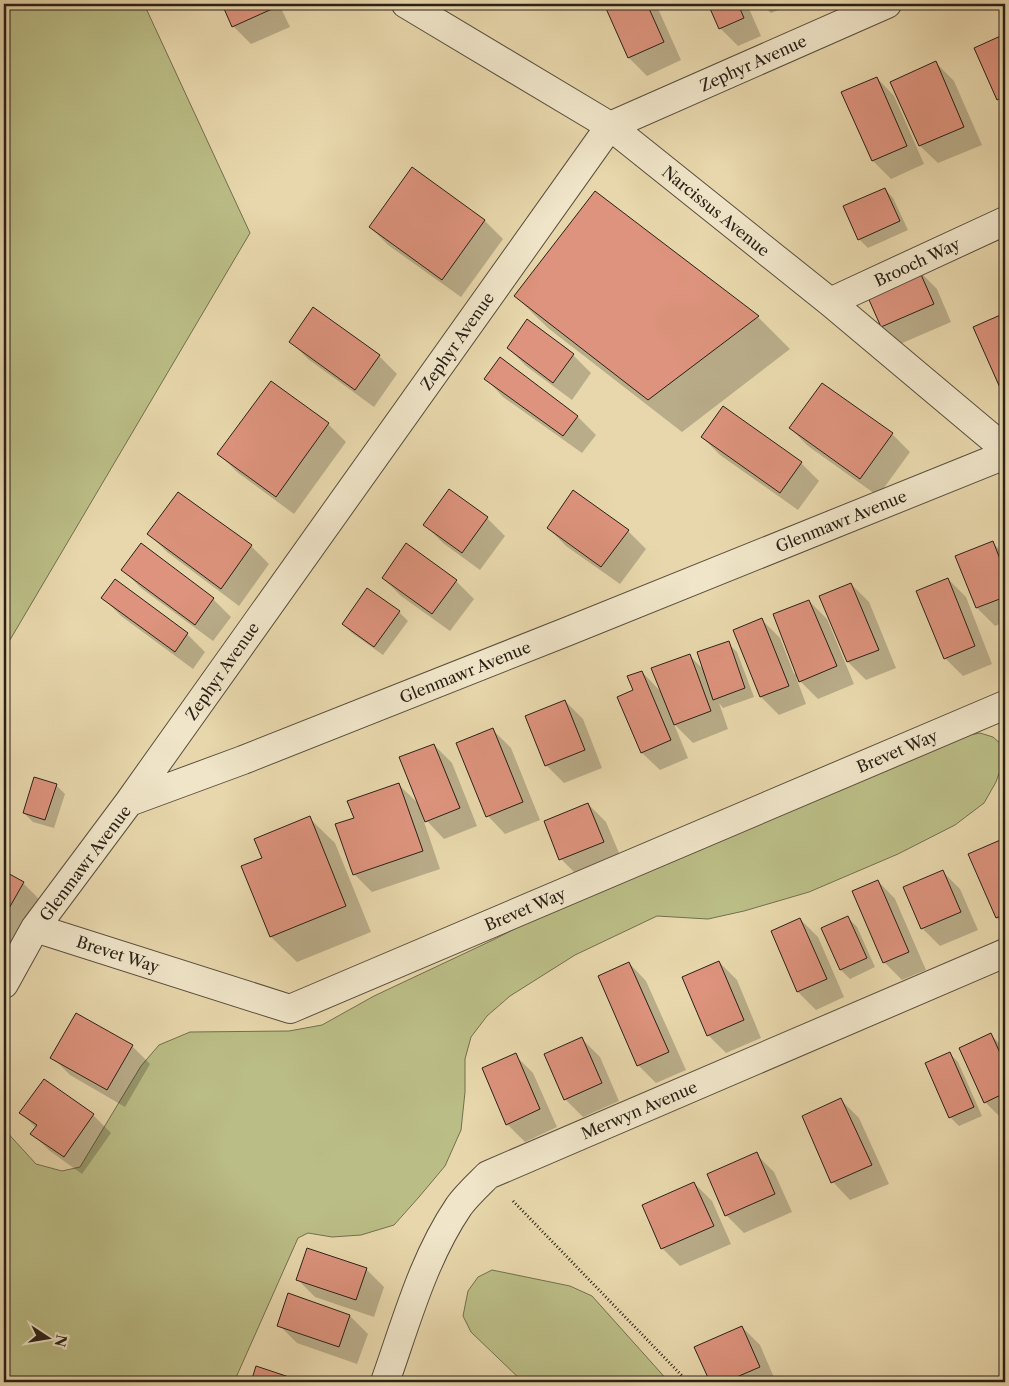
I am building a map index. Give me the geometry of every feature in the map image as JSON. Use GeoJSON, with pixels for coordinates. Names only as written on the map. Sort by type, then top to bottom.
{"type":"FeatureCollection","features":[{"type":"Feature","properties":{"kind":"street","name":"Narcissus Avenue"},"geometry":{"type":"LineString","coordinates":[[406,4],[610,126],[830,302],[1005,448]]}},
{"type":"Feature","properties":{"kind":"street","name":"Zephyr Avenue"},"geometry":{"type":"LineString","coordinates":[[129,802],[610,126],[887,4]]}},
{"type":"Feature","properties":{"kind":"street","name":"Brooch Way"},"geometry":{"type":"LineString","coordinates":[[830,302],[1005,221]]}},
{"type":"Feature","properties":{"kind":"street","name":"Glenmawr Avenue"},"geometry":{"type":"LineString","coordinates":[[4,984],[35,928],[129,802],[243,760],[1005,455]]}},
{"type":"Feature","properties":{"kind":"street","name":"Brevet Way"},"geometry":{"type":"LineString","coordinates":[[35,928],[290,1009],[1005,705]]}},
{"type":"Feature","properties":{"kind":"street","name":"Merwyn Avenue"},"geometry":{"type":"LineString","coordinates":[[385,1382],[418,1287],[437,1244],[460,1205],[488,1175],[1005,953]]}},
{"type":"Feature","properties":{"kind":"path"},"geometry":{"type":"LineString","coordinates":[[488,1175],[688,1382]]}},
{"type":"Feature","properties":{"kind":"green space"},"geometry":{"type":"Polygon","coordinates":[[[4,4],[144,4],[250,233],[4,650],[4,4]]]}},
{"type":"Feature","properties":{"kind":"green space"},"geometry":{"type":"Polygon","coordinates":[[[980,733],[993,737],[1002,745],[1004,760],[996,782],[984,803],[955,825],[898,854],[809,892],[744,911],[708,919],[657,916],[575,955],[510,996],[487,1016],[471,1037],[465,1059],[465,1092],[461,1130],[445,1166],[394,1225],[361,1235],[332,1237],[308,1233],[298,1238],[234,1382],[4,1382],[4,1129],[36,1164],[62,1171],[80,1167],[141,1066],[159,1045],[190,1032],[289,1031],[322,1025],[374,996],[493,940],[604,883],[954,738],[980,733]]]}},
{"type":"Feature","properties":{"kind":"green space"},"geometry":{"type":"Polygon","coordinates":[[[492,1270],[570,1286],[592,1296],[669,1382],[523,1382],[471,1332],[463,1316],[468,1291],[478,1277],[492,1270]]]}},
{"type":"Feature","properties":{"kind":"building"},"geometry":{"type":"Polygon","coordinates":[[[222,4],[270,4],[272,9],[232,27],[222,4]]]}},
{"type":"Feature","properties":{"kind":"building"},"geometry":{"type":"Polygon","coordinates":[[[604,4],[647,4],[664,42],[628,58],[604,4]]]}},
{"type":"Feature","properties":{"kind":"building"},"geometry":{"type":"Polygon","coordinates":[[[708,4],[738,4],[744,18],[719,29],[708,4]]]}},
{"type":"Feature","properties":{"kind":"building"},"geometry":{"type":"Polygon","coordinates":[[[1005,34],[1005,96],[997,100],[974,48],[1005,34]]]}},
{"type":"Feature","properties":{"kind":"building"},"geometry":{"type":"Polygon","coordinates":[[[936,61],[964,127],[919,146],[890,82],[936,61]]]}},
{"type":"Feature","properties":{"kind":"building"},"geometry":{"type":"Polygon","coordinates":[[[877,77],[907,146],[872,161],[841,92],[877,77]]]}},
{"type":"Feature","properties":{"kind":"building"},"geometry":{"type":"Polygon","coordinates":[[[412,167],[485,220],[442,280],[369,227],[412,167]]]}},
{"type":"Feature","properties":{"kind":"building"},"geometry":{"type":"Polygon","coordinates":[[[885,188],[900,221],[858,240],[843,206],[885,188]]]}},
{"type":"Feature","properties":{"kind":"building"},"geometry":{"type":"Polygon","coordinates":[[[595,191],[759,316],[648,400],[514,296],[595,191]]]}},
{"type":"Feature","properties":{"kind":"building"},"geometry":{"type":"Polygon","coordinates":[[[919,270],[934,304],[881,327],[866,293],[919,270]]]}},
{"type":"Feature","properties":{"kind":"building"},"geometry":{"type":"Polygon","coordinates":[[[313,307],[380,355],[355,390],[289,342],[313,307]]]}},
{"type":"Feature","properties":{"kind":"building"},"geometry":{"type":"Polygon","coordinates":[[[1005,313],[1005,399],[973,327],[1005,313]]]}},
{"type":"Feature","properties":{"kind":"building"},"geometry":{"type":"Polygon","coordinates":[[[527,319],[574,354],[553,383],[507,348],[527,319]]]}},
{"type":"Feature","properties":{"kind":"building"},"geometry":{"type":"Polygon","coordinates":[[[500,357],[578,416],[563,436],[484,379],[500,357]]]}},
{"type":"Feature","properties":{"kind":"building"},"geometry":{"type":"Polygon","coordinates":[[[271,381],[329,423],[276,497],[217,454],[271,381]]]}},
{"type":"Feature","properties":{"kind":"building"},"geometry":{"type":"Polygon","coordinates":[[[822,383],[893,433],[860,479],[789,428],[822,383]]]}},
{"type":"Feature","properties":{"kind":"building"},"geometry":{"type":"Polygon","coordinates":[[[723,406],[802,462],[780,493],[701,437],[723,406]]]}},
{"type":"Feature","properties":{"kind":"building"},"geometry":{"type":"Polygon","coordinates":[[[449,489],[488,517],[462,553],[423,525],[449,489]]]}},
{"type":"Feature","properties":{"kind":"building"},"geometry":{"type":"Polygon","coordinates":[[[573,490],[629,530],[601,567],[547,528],[573,490]]]}},
{"type":"Feature","properties":{"kind":"building"},"geometry":{"type":"Polygon","coordinates":[[[178,492],[252,545],[221,589],[147,534],[178,492]]]}},
{"type":"Feature","properties":{"kind":"building"},"geometry":{"type":"Polygon","coordinates":[[[993,541],[1005,572],[1005,597],[976,608],[955,556],[993,541]]]}},
{"type":"Feature","properties":{"kind":"building"},"geometry":{"type":"Polygon","coordinates":[[[141,543],[214,598],[195,625],[121,570],[141,543]]]}},
{"type":"Feature","properties":{"kind":"building"},"geometry":{"type":"Polygon","coordinates":[[[406,543],[457,580],[432,614],[382,578],[406,543]]]}},
{"type":"Feature","properties":{"kind":"building"},"geometry":{"type":"Polygon","coordinates":[[[948,578],[975,646],[944,659],[916,591],[948,578]]]}},
{"type":"Feature","properties":{"kind":"building"},"geometry":{"type":"Polygon","coordinates":[[[115,579],[188,633],[175,652],[101,598],[115,579]]]}},
{"type":"Feature","properties":{"kind":"building"},"geometry":{"type":"Polygon","coordinates":[[[851,583],[879,650],[847,662],[819,596],[851,583]]]}},
{"type":"Feature","properties":{"kind":"building"},"geometry":{"type":"Polygon","coordinates":[[[367,588],[400,611],[374,647],[342,624],[367,588]]]}},
{"type":"Feature","properties":{"kind":"building"},"geometry":{"type":"Polygon","coordinates":[[[809,600],[837,666],[799,682],[773,614],[809,600]]]}},
{"type":"Feature","properties":{"kind":"building"},"geometry":{"type":"Polygon","coordinates":[[[762,618],[789,686],[760,697],[733,630],[762,618]]]}},
{"type":"Feature","properties":{"kind":"building"},"geometry":{"type":"Polygon","coordinates":[[[729,641],[745,688],[713,700],[697,652],[729,641]]]}},
{"type":"Feature","properties":{"kind":"building"},"geometry":{"type":"Polygon","coordinates":[[[690,654],[711,711],[674,725],[651,668],[690,654]]]}},
{"type":"Feature","properties":{"kind":"building"},"geometry":{"type":"Polygon","coordinates":[[[642,671],[671,740],[641,753],[617,697],[633,690],[627,676],[642,671]]]}},
{"type":"Feature","properties":{"kind":"building"},"geometry":{"type":"Polygon","coordinates":[[[565,700],[585,750],[545,766],[525,716],[565,700]]]}},
{"type":"Feature","properties":{"kind":"building"},"geometry":{"type":"Polygon","coordinates":[[[493,728],[523,802],[486,817],[456,743],[493,728]]]}},
{"type":"Feature","properties":{"kind":"building"},"geometry":{"type":"Polygon","coordinates":[[[434,744],[460,808],[425,822],[399,757],[434,744]]]}},
{"type":"Feature","properties":{"kind":"building"},"geometry":{"type":"Polygon","coordinates":[[[34,777],[57,784],[45,820],[23,813],[34,777]]]}},
{"type":"Feature","properties":{"kind":"building"},"geometry":{"type":"Polygon","coordinates":[[[399,783],[423,851],[353,875],[335,824],[354,818],[347,801],[399,783]]]}},
{"type":"Feature","properties":{"kind":"building"},"geometry":{"type":"Polygon","coordinates":[[[588,803],[604,842],[559,860],[544,821],[588,803]]]}},
{"type":"Feature","properties":{"kind":"building"},"geometry":{"type":"Polygon","coordinates":[[[310,816],[346,906],[270,937],[241,866],[262,858],[254,839],[310,816]]]}},
{"type":"Feature","properties":{"kind":"building"},"geometry":{"type":"Polygon","coordinates":[[[1005,838],[1005,914],[996,918],[968,854],[1005,838]]]}},
{"type":"Feature","properties":{"kind":"building"},"geometry":{"type":"Polygon","coordinates":[[[943,870],[961,912],[921,929],[903,887],[943,870]]]}},
{"type":"Feature","properties":{"kind":"building"},"geometry":{"type":"Polygon","coordinates":[[[4,871],[24,882],[4,917],[4,871]]]}},
{"type":"Feature","properties":{"kind":"building"},"geometry":{"type":"Polygon","coordinates":[[[878,880],[909,952],[883,963],[852,891],[878,880]]]}},
{"type":"Feature","properties":{"kind":"building"},"geometry":{"type":"Polygon","coordinates":[[[848,916],[867,958],[840,970],[821,928],[848,916]]]}},
{"type":"Feature","properties":{"kind":"building"},"geometry":{"type":"Polygon","coordinates":[[[800,918],[827,979],[797,992],[771,931],[800,918]]]}},
{"type":"Feature","properties":{"kind":"building"},"geometry":{"type":"Polygon","coordinates":[[[719,961],[744,1020],[707,1036],[682,977],[719,961]]]}},
{"type":"Feature","properties":{"kind":"building"},"geometry":{"type":"Polygon","coordinates":[[[629,962],[669,1052],[637,1066],[598,976],[629,962]]]}},
{"type":"Feature","properties":{"kind":"building"},"geometry":{"type":"Polygon","coordinates":[[[76,1013],[133,1045],[107,1090],[50,1058],[76,1013]]]}},
{"type":"Feature","properties":{"kind":"building"},"geometry":{"type":"Polygon","coordinates":[[[991,1033],[1005,1064],[1005,1093],[984,1103],[959,1048],[991,1033]]]}},
{"type":"Feature","properties":{"kind":"building"},"geometry":{"type":"Polygon","coordinates":[[[582,1037],[602,1083],[564,1100],[544,1054],[582,1037]]]}},
{"type":"Feature","properties":{"kind":"building"},"geometry":{"type":"Polygon","coordinates":[[[950,1052],[974,1107],[949,1118],[925,1063],[950,1052]]]}},
{"type":"Feature","properties":{"kind":"building"},"geometry":{"type":"Polygon","coordinates":[[[516,1053],[540,1109],[506,1125],[482,1068],[516,1053]]]}},
{"type":"Feature","properties":{"kind":"building"},"geometry":{"type":"Polygon","coordinates":[[[44,1079],[94,1114],[64,1157],[30,1134],[37,1125],[19,1113],[44,1079]]]}},
{"type":"Feature","properties":{"kind":"building"},"geometry":{"type":"Polygon","coordinates":[[[841,1098],[872,1165],[831,1183],[802,1116],[841,1098]]]}},
{"type":"Feature","properties":{"kind":"building"},"geometry":{"type":"Polygon","coordinates":[[[757,1152],[775,1194],[725,1216],[707,1174],[757,1152]]]}},
{"type":"Feature","properties":{"kind":"building"},"geometry":{"type":"Polygon","coordinates":[[[694,1182],[714,1226],[661,1249],[642,1205],[694,1182]]]}},
{"type":"Feature","properties":{"kind":"building"},"geometry":{"type":"Polygon","coordinates":[[[307,1248],[367,1268],[356,1300],[296,1280],[307,1248]]]}},
{"type":"Feature","properties":{"kind":"building"},"geometry":{"type":"Polygon","coordinates":[[[288,1293],[350,1315],[339,1347],[277,1326],[288,1293]]]}},
{"type":"Feature","properties":{"kind":"building"},"geometry":{"type":"Polygon","coordinates":[[[742,1326],[760,1367],[725,1382],[710,1382],[694,1347],[742,1326]]]}},
{"type":"Feature","properties":{"kind":"building"},"geometry":{"type":"Polygon","coordinates":[[[256,1366],[304,1382],[251,1382],[256,1366]]]}}]}
